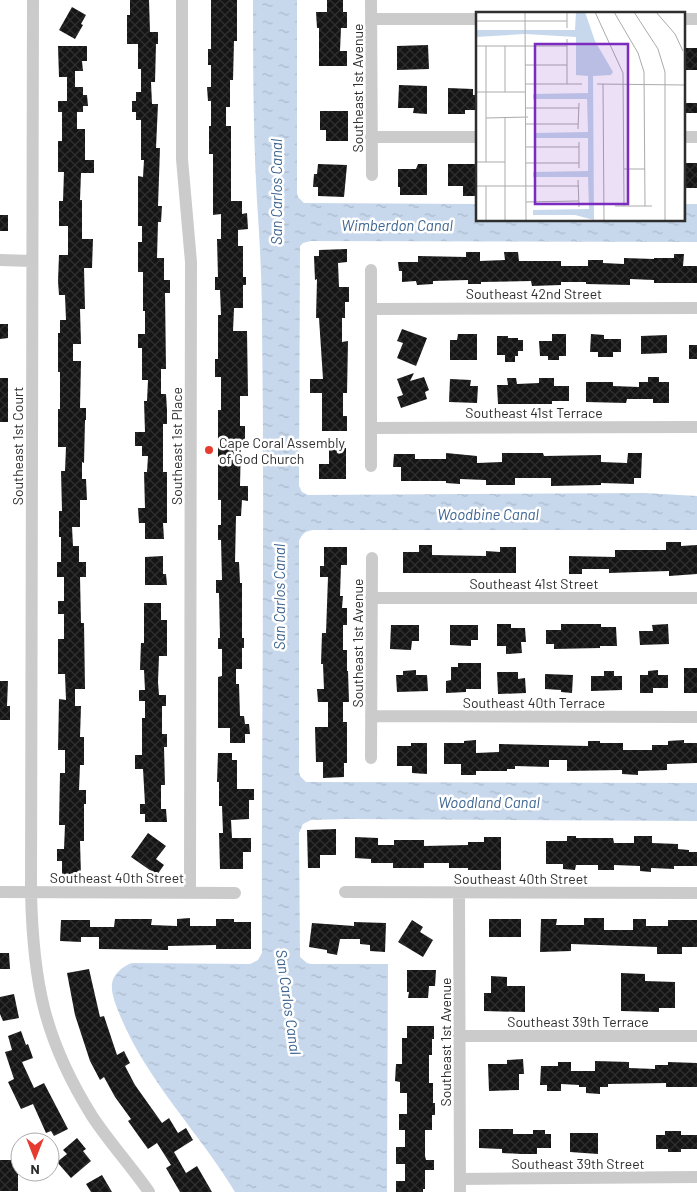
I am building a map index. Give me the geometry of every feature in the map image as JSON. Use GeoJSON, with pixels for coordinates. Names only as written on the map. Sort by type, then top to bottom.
{"type":"FeatureCollection","features":[{"type":"Feature","properties":{"kind":"street","name":"Southeast 1st Court"},"geometry":{"type":"LineString","coordinates":[[31,892],[33,0]]}},
{"type":"Feature","properties":{"kind":"street","name":"Southeast 1st Place"},"geometry":{"type":"LineString","coordinates":[[182,0],[182,159],[191,262],[190,892]]}},
{"type":"Feature","properties":{"kind":"street","name":"Southeast 1st Avenue"},"geometry":{"type":"LineString","coordinates":[[371,0],[372,175]]}},
{"type":"Feature","properties":{"kind":"street"},"geometry":{"type":"LineString","coordinates":[[372,19],[476,18]]}},
{"type":"Feature","properties":{"kind":"street"},"geometry":{"type":"LineString","coordinates":[[684,18],[697,18]]}},
{"type":"Feature","properties":{"kind":"street"},"geometry":{"type":"LineString","coordinates":[[371,137],[476,137]]}},
{"type":"Feature","properties":{"kind":"street"},"geometry":{"type":"LineString","coordinates":[[684,137],[697,137]]}},
{"type":"Feature","properties":{"kind":"street"},"geometry":{"type":"LineString","coordinates":[[0,260],[32,260]]}},
{"type":"Feature","properties":{"kind":"street"},"geometry":{"type":"LineString","coordinates":[[371,270],[371,466]]}},
{"type":"Feature","properties":{"kind":"street","name":"Southeast 42nd Street"},"geometry":{"type":"LineString","coordinates":[[371,308],[697,308]]}},
{"type":"Feature","properties":{"kind":"street","name":"Southeast 41st Terrace"},"geometry":{"type":"LineString","coordinates":[[371,428],[697,427]]}},
{"type":"Feature","properties":{"kind":"street","name":"Southeast 1st Avenue"},"geometry":{"type":"LineString","coordinates":[[371,758],[372,558]]}},
{"type":"Feature","properties":{"kind":"street","name":"Southeast 41st Street"},"geometry":{"type":"LineString","coordinates":[[372,598],[697,598]]}},
{"type":"Feature","properties":{"kind":"street","name":"Southeast 40th Terrace"},"geometry":{"type":"LineString","coordinates":[[371,716],[697,716]]}},
{"type":"Feature","properties":{"kind":"street","name":"Southeast 40th Street"},"geometry":{"type":"LineString","coordinates":[[0,892],[235,892]]}},
{"type":"Feature","properties":{"kind":"street"},"geometry":{"type":"LineString","coordinates":[[31,892],[32,938],[36,977],[51,1035],[65,1067],[94,1117],[149,1192]]}},
{"type":"Feature","properties":{"kind":"street","name":"Southeast 40th Street"},"geometry":{"type":"LineString","coordinates":[[345,892],[697,893]]}},
{"type":"Feature","properties":{"kind":"street","name":"Southeast 1st Avenue"},"geometry":{"type":"LineString","coordinates":[[460,893],[460,1192]]}},
{"type":"Feature","properties":{"kind":"street","name":"Southeast 39th Terrace"},"geometry":{"type":"LineString","coordinates":[[460,1036],[697,1036]]}},
{"type":"Feature","properties":{"kind":"street","name":"Southeast 39th Street"},"geometry":{"type":"LineString","coordinates":[[460,1179],[697,1177]]}},
{"type":"Feature","properties":{"kind":"water"},"geometry":{"type":"Polygon","coordinates":[[[253,0],[297,0],[297,193],[304,203],[476,204],[476,221],[684,221],[684,204],[697,204],[697,242],[311,241],[300,246],[299,486],[302,492],[308,495],[645,493],[697,496],[697,530],[313,530],[301,536],[299,541],[299,771],[300,776],[306,782],[697,783],[697,821],[348,819],[311,820],[303,824],[299,833],[300,957],[311,964],[388,964],[387,1192],[235,1192],[143,1061],[119,1013],[112,992],[112,984],[116,974],[122,968],[132,963],[250,964],[258,960],[262,953],[263,404],[261,279],[254,126],[253,0]]]}},
{"type":"Feature","properties":{"kind":"building"},"geometry":{"type":"Polygon","coordinates":[[[130,0],[149,0],[150,32],[158,32],[155,82],[151,82],[152,104],[158,104],[156,148],[160,148],[158,206],[162,206],[161,222],[158,222],[157,258],[164,258],[164,280],[170,280],[170,293],[165,293],[166,369],[161,369],[161,394],[166,394],[167,410],[167,424],[163,424],[163,472],[167,472],[167,523],[163,523],[164,539],[145,539],[145,523],[139,523],[138,508],[145,508],[144,472],[147,472],[148,456],[142,456],[142,446],[135,446],[135,432],[145,432],[144,401],[147,401],[148,380],[142,380],[142,348],[138,348],[138,334],[145,334],[143,272],[138,272],[138,242],[142,242],[142,226],[138,226],[138,176],[143,177],[144,160],[141,160],[141,120],[136,120],[136,112],[132,112],[132,101],[136,101],[136,92],[141,92],[141,69],[138,69],[138,44],[127,44],[127,15],[130,15],[130,0]]]}},
{"type":"Feature","properties":{"kind":"building"},"geometry":{"type":"Polygon","coordinates":[[[211,0],[237,0],[237,41],[234,41],[233,80],[230,80],[230,107],[226,107],[226,126],[231,126],[231,201],[242,201],[242,214],[247,213],[248,229],[238,230],[238,246],[243,246],[243,277],[246,277],[246,285],[243,285],[243,308],[234,308],[233,331],[247,331],[248,396],[240,396],[240,426],[245,426],[245,441],[241,441],[240,486],[248,486],[248,501],[242,500],[241,516],[236,516],[235,562],[239,562],[240,583],[242,583],[242,638],[244,638],[244,648],[242,648],[242,669],[236,669],[236,684],[239,684],[240,716],[244,716],[245,724],[249,724],[250,734],[245,734],[245,743],[230,743],[230,728],[218,728],[218,677],[222,676],[222,649],[218,649],[218,638],[220,638],[219,593],[216,593],[216,580],[222,580],[221,540],[218,540],[218,525],[221,525],[221,500],[218,500],[218,410],[221,410],[221,377],[215,377],[215,359],[218,359],[218,315],[221,315],[220,290],[215,290],[215,277],[218,277],[217,239],[221,239],[221,214],[213,215],[213,154],[209,154],[211,101],[208,101],[207,87],[211,87],[211,65],[208,65],[208,49],[211,49],[211,0]]]}},
{"type":"Feature","properties":{"kind":"building"},"geometry":{"type":"Polygon","coordinates":[[[327,0],[343,0],[343,12],[347,12],[347,28],[341,28],[340,51],[347,51],[347,66],[319,66],[319,28],[317,28],[316,12],[327,12],[327,0]]]}},
{"type":"Feature","properties":{"kind":"building"},"geometry":{"type":"Polygon","coordinates":[[[72,7],[86,15],[75,39],[59,30],[72,7]]]}},
{"type":"Feature","properties":{"kind":"building"},"geometry":{"type":"Polygon","coordinates":[[[428,45],[429,69],[397,70],[397,46],[428,45]]]}},
{"type":"Feature","properties":{"kind":"building"},"geometry":{"type":"Polygon","coordinates":[[[58,46],[87,46],[87,61],[82,61],[83,71],[75,71],[75,87],[83,87],[83,95],[87,95],[88,106],[83,106],[83,112],[77,112],[77,129],[85,129],[85,160],[94,160],[94,173],[81,173],[82,239],[93,239],[92,268],[84,268],[85,309],[80,309],[81,344],[73,344],[73,361],[81,361],[80,408],[86,408],[82,479],[86,479],[87,500],[80,500],[80,527],[72,527],[73,546],[79,546],[79,562],[86,562],[86,577],[80,577],[81,623],[84,623],[85,689],[75,689],[75,706],[81,706],[80,737],[84,737],[84,765],[80,765],[79,790],[86,790],[84,841],[80,841],[81,876],[62,876],[62,861],[57,861],[57,849],[64,849],[65,825],[59,825],[60,773],[65,773],[65,750],[58,750],[59,699],[66,700],[65,674],[58,674],[58,639],[64,639],[64,614],[58,614],[58,601],[64,601],[64,577],[57,577],[57,562],[61,562],[59,511],[62,511],[61,471],[65,471],[66,447],[58,447],[60,372],[58,372],[58,333],[60,333],[60,320],[66,320],[65,295],[59,295],[58,281],[59,255],[68,255],[68,226],[59,226],[59,201],[63,201],[64,172],[58,172],[58,141],[62,141],[62,112],[58,112],[58,101],[67,101],[67,77],[59,77],[58,46]]]}},
{"type":"Feature","properties":{"kind":"building"},"geometry":{"type":"Polygon","coordinates":[[[684,48],[697,48],[697,70],[684,70],[684,48]]]}},
{"type":"Feature","properties":{"kind":"building"},"geometry":{"type":"Polygon","coordinates":[[[399,85],[427,86],[427,114],[413,113],[414,108],[398,108],[399,85]]]}},
{"type":"Feature","properties":{"kind":"building"},"geometry":{"type":"Polygon","coordinates":[[[448,88],[473,89],[473,95],[476,95],[476,110],[465,110],[465,114],[448,114],[448,88]]]}},
{"type":"Feature","properties":{"kind":"building"},"geometry":{"type":"Polygon","coordinates":[[[685,103],[697,103],[697,113],[684,113],[685,103]]]}},
{"type":"Feature","properties":{"kind":"building"},"geometry":{"type":"Polygon","coordinates":[[[320,111],[348,111],[348,141],[326,141],[326,130],[320,130],[320,111]]]}},
{"type":"Feature","properties":{"kind":"building"},"geometry":{"type":"Polygon","coordinates":[[[684,163],[697,163],[697,188],[684,188],[684,163]]]}},
{"type":"Feature","properties":{"kind":"building"},"geometry":{"type":"Polygon","coordinates":[[[318,164],[347,165],[344,197],[318,196],[318,187],[313,187],[314,174],[317,174],[318,164]]]}},
{"type":"Feature","properties":{"kind":"building"},"geometry":{"type":"Polygon","coordinates":[[[418,164],[427,164],[427,195],[400,195],[398,169],[416,169],[418,164]]]}},
{"type":"Feature","properties":{"kind":"building"},"geometry":{"type":"Polygon","coordinates":[[[448,164],[476,164],[476,196],[463,196],[463,186],[448,186],[448,164]]]}},
{"type":"Feature","properties":{"kind":"building"},"geometry":{"type":"Polygon","coordinates":[[[0,215],[8,215],[8,231],[0,231],[0,215]]]}},
{"type":"Feature","properties":{"kind":"building"},"geometry":{"type":"Polygon","coordinates":[[[347,249],[347,262],[338,263],[339,287],[349,287],[349,302],[345,302],[345,318],[342,318],[342,342],[348,341],[347,393],[343,393],[343,416],[347,416],[347,431],[322,431],[322,393],[310,393],[310,379],[323,379],[319,318],[316,318],[317,279],[315,280],[314,256],[319,256],[319,250],[347,249]]]}},
{"type":"Feature","properties":{"kind":"building"},"geometry":{"type":"Polygon","coordinates":[[[466,252],[480,252],[480,261],[505,260],[504,252],[518,252],[519,261],[561,261],[561,266],[588,266],[588,260],[603,260],[603,263],[624,264],[624,258],[674,258],[674,254],[684,254],[683,266],[697,266],[697,283],[654,283],[654,280],[630,279],[630,285],[561,282],[561,285],[532,286],[531,281],[468,284],[468,280],[433,281],[433,284],[417,285],[416,281],[402,282],[402,271],[399,271],[398,262],[418,262],[418,256],[466,257],[466,252]]]}},
{"type":"Feature","properties":{"kind":"building"},"geometry":{"type":"Polygon","coordinates":[[[0,324],[8,324],[8,338],[0,339],[0,324]]]}},
{"type":"Feature","properties":{"kind":"building"},"geometry":{"type":"Polygon","coordinates":[[[402,329],[427,338],[416,366],[397,358],[403,343],[397,341],[402,329]]]}},
{"type":"Feature","properties":{"kind":"building"},"geometry":{"type":"Polygon","coordinates":[[[458,334],[477,334],[477,360],[450,360],[450,340],[457,340],[458,334]]]}},
{"type":"Feature","properties":{"kind":"building"},"geometry":{"type":"Polygon","coordinates":[[[552,334],[566,334],[566,356],[559,356],[559,360],[548,360],[548,356],[540,356],[539,341],[552,341],[552,334]]]}},
{"type":"Feature","properties":{"kind":"building"},"geometry":{"type":"Polygon","coordinates":[[[591,334],[604,335],[604,339],[621,339],[621,352],[613,352],[613,357],[598,357],[598,352],[590,352],[591,334]]]}},
{"type":"Feature","properties":{"kind":"building"},"geometry":{"type":"Polygon","coordinates":[[[667,335],[667,353],[641,354],[641,336],[667,335]]]}},
{"type":"Feature","properties":{"kind":"building"},"geometry":{"type":"Polygon","coordinates":[[[497,336],[508,336],[508,338],[523,340],[523,351],[518,351],[518,356],[515,356],[515,362],[505,362],[505,355],[497,355],[497,336]]]}},
{"type":"Feature","properties":{"kind":"building"},"geometry":{"type":"Polygon","coordinates":[[[689,345],[697,345],[697,359],[689,359],[689,345]]]}},
{"type":"Feature","properties":{"kind":"building"},"geometry":{"type":"Polygon","coordinates":[[[414,373],[410,381],[424,377],[429,390],[425,392],[427,399],[401,408],[397,397],[403,395],[397,379],[414,373]]]}},
{"type":"Feature","properties":{"kind":"building"},"geometry":{"type":"Polygon","coordinates":[[[648,377],[659,377],[659,382],[669,382],[669,403],[653,403],[653,399],[627,399],[626,403],[586,402],[586,382],[613,382],[613,386],[639,387],[639,382],[648,382],[648,377]]]}},
{"type":"Feature","properties":{"kind":"building"},"geometry":{"type":"Polygon","coordinates":[[[0,378],[8,378],[8,422],[0,422],[0,378]]]}},
{"type":"Feature","properties":{"kind":"building"},"geometry":{"type":"Polygon","coordinates":[[[507,378],[516,378],[517,384],[539,383],[539,378],[554,378],[554,386],[569,386],[569,401],[552,401],[552,404],[498,404],[497,385],[508,385],[507,378]]]}},
{"type":"Feature","properties":{"kind":"building"},"geometry":{"type":"Polygon","coordinates":[[[450,379],[471,380],[470,386],[478,386],[477,403],[449,402],[450,379]]]}},
{"type":"Feature","properties":{"kind":"building"},"geometry":{"type":"Polygon","coordinates":[[[329,448],[346,448],[346,479],[319,479],[319,464],[329,464],[329,448]]]}},
{"type":"Feature","properties":{"kind":"building"},"geometry":{"type":"Polygon","coordinates":[[[446,453],[477,456],[477,463],[502,462],[502,453],[543,453],[544,456],[601,455],[601,462],[627,463],[628,453],[642,453],[641,478],[634,478],[634,484],[601,483],[601,485],[551,486],[551,478],[515,478],[515,485],[486,485],[486,480],[460,479],[460,484],[446,483],[446,481],[401,481],[401,467],[393,467],[394,454],[415,454],[415,459],[446,459],[446,453]]]}},
{"type":"Feature","properties":{"kind":"building"},"geometry":{"type":"Polygon","coordinates":[[[666,542],[681,542],[681,546],[697,545],[697,574],[669,576],[669,571],[609,573],[609,569],[582,569],[582,574],[569,574],[569,556],[615,557],[615,550],[666,550],[666,542]]]}},
{"type":"Feature","properties":{"kind":"building"},"geometry":{"type":"Polygon","coordinates":[[[419,545],[432,545],[432,555],[486,556],[486,551],[500,552],[500,547],[516,547],[516,573],[403,573],[403,552],[419,552],[419,545]]]}},
{"type":"Feature","properties":{"kind":"building"},"geometry":{"type":"Polygon","coordinates":[[[324,547],[347,547],[347,565],[341,565],[340,596],[343,596],[342,608],[347,608],[347,625],[343,625],[343,650],[347,650],[349,702],[343,702],[343,722],[347,722],[347,763],[344,763],[344,777],[323,778],[323,762],[316,762],[315,727],[328,727],[328,702],[318,702],[317,689],[324,689],[323,664],[321,664],[322,633],[326,633],[328,577],[320,577],[320,566],[324,566],[324,547]]]}},
{"type":"Feature","properties":{"kind":"building"},"geometry":{"type":"Polygon","coordinates":[[[163,556],[163,574],[166,574],[167,585],[145,585],[145,557],[163,556]]]}},
{"type":"Feature","properties":{"kind":"building"},"geometry":{"type":"Polygon","coordinates":[[[144,603],[161,603],[161,620],[167,620],[167,656],[159,656],[158,682],[159,695],[166,695],[166,706],[162,706],[162,734],[167,734],[167,747],[164,747],[165,785],[161,785],[161,809],[166,809],[167,822],[145,822],[145,814],[140,814],[140,804],[145,804],[143,769],[135,769],[135,755],[142,755],[142,718],[145,718],[145,701],[139,701],[139,690],[145,690],[144,670],[140,670],[141,643],[144,643],[144,603]]]}},
{"type":"Feature","properties":{"kind":"building"},"geometry":{"type":"Polygon","coordinates":[[[497,624],[511,624],[511,628],[525,628],[526,642],[521,642],[522,653],[506,654],[506,646],[497,646],[497,624]]]}},
{"type":"Feature","properties":{"kind":"building"},"geometry":{"type":"Polygon","coordinates":[[[561,624],[601,624],[601,627],[616,627],[617,646],[554,649],[554,644],[546,644],[546,630],[561,630],[561,624]]]}},
{"type":"Feature","properties":{"kind":"building"},"geometry":{"type":"Polygon","coordinates":[[[668,624],[669,644],[640,645],[639,631],[653,631],[652,625],[668,624]]]}},
{"type":"Feature","properties":{"kind":"building"},"geometry":{"type":"Polygon","coordinates":[[[391,625],[419,625],[419,641],[412,641],[411,650],[390,649],[391,625]]]}},
{"type":"Feature","properties":{"kind":"building"},"geometry":{"type":"Polygon","coordinates":[[[450,625],[478,625],[478,640],[471,640],[471,646],[450,645],[450,625]]]}},
{"type":"Feature","properties":{"kind":"building"},"geometry":{"type":"Polygon","coordinates":[[[458,663],[481,663],[481,689],[466,689],[466,692],[446,693],[446,681],[451,680],[451,667],[458,667],[458,663]]]}},
{"type":"Feature","properties":{"kind":"building"},"geometry":{"type":"Polygon","coordinates":[[[684,668],[697,668],[697,693],[684,693],[684,668]]]}},
{"type":"Feature","properties":{"kind":"building"},"geometry":{"type":"Polygon","coordinates":[[[416,670],[416,675],[427,675],[428,691],[397,692],[396,675],[403,675],[403,671],[416,670]]]}},
{"type":"Feature","properties":{"kind":"building"},"geometry":{"type":"Polygon","coordinates":[[[658,670],[658,675],[668,675],[668,688],[653,688],[653,693],[640,693],[640,675],[648,675],[648,671],[658,670]]]}},
{"type":"Feature","properties":{"kind":"building"},"geometry":{"type":"Polygon","coordinates":[[[604,671],[614,671],[614,676],[622,676],[622,690],[591,691],[591,676],[604,676],[604,671]]]}},
{"type":"Feature","properties":{"kind":"building"},"geometry":{"type":"Polygon","coordinates":[[[497,672],[518,672],[518,679],[525,678],[526,693],[498,694],[497,672]]]}},
{"type":"Feature","properties":{"kind":"building"},"geometry":{"type":"Polygon","coordinates":[[[545,674],[573,675],[572,693],[545,689],[545,674]]]}},
{"type":"Feature","properties":{"kind":"building"},"geometry":{"type":"Polygon","coordinates":[[[0,681],[8,681],[7,706],[10,706],[10,720],[0,720],[0,681]]]}},
{"type":"Feature","properties":{"kind":"building"},"geometry":{"type":"Polygon","coordinates":[[[476,740],[476,753],[499,752],[499,744],[588,746],[588,741],[623,743],[623,750],[652,750],[652,745],[668,745],[668,741],[684,740],[684,743],[697,743],[697,763],[667,764],[667,770],[638,771],[638,775],[622,774],[622,770],[567,771],[567,760],[549,760],[549,767],[515,766],[515,769],[507,769],[507,771],[476,771],[476,775],[461,775],[461,764],[444,764],[444,743],[464,743],[464,741],[476,740]]]}},
{"type":"Feature","properties":{"kind":"building"},"geometry":{"type":"Polygon","coordinates":[[[411,743],[427,743],[427,774],[412,773],[412,766],[397,766],[397,746],[411,746],[411,743]]]}},
{"type":"Feature","properties":{"kind":"building"},"geometry":{"type":"Polygon","coordinates":[[[218,753],[232,753],[232,760],[237,760],[237,789],[254,789],[254,800],[249,800],[249,819],[231,820],[232,838],[251,838],[251,852],[243,852],[243,869],[220,869],[219,833],[223,833],[222,806],[219,806],[219,782],[217,782],[218,753]]]}},
{"type":"Feature","properties":{"kind":"building"},"geometry":{"type":"Polygon","coordinates":[[[336,829],[336,855],[320,855],[320,868],[308,868],[307,830],[336,829]]]}},
{"type":"Feature","properties":{"kind":"building"},"geometry":{"type":"Polygon","coordinates":[[[148,833],[166,846],[156,859],[164,865],[157,875],[131,857],[148,833]]]}},
{"type":"Feature","properties":{"kind":"building"},"geometry":{"type":"Polygon","coordinates":[[[567,836],[576,836],[576,838],[613,838],[614,843],[634,843],[634,836],[652,836],[652,843],[678,844],[678,849],[697,852],[697,866],[674,866],[674,869],[651,868],[651,872],[640,871],[640,866],[614,865],[614,870],[598,870],[598,865],[576,865],[575,870],[563,869],[563,864],[546,864],[546,841],[567,841],[567,836]]]}},
{"type":"Feature","properties":{"kind":"building"},"geometry":{"type":"Polygon","coordinates":[[[355,837],[378,838],[378,845],[394,845],[394,840],[424,840],[424,846],[468,845],[468,842],[484,842],[484,837],[501,837],[501,870],[449,868],[449,863],[424,863],[424,868],[393,868],[393,863],[371,863],[371,859],[355,858],[355,837]]]}},
{"type":"Feature","properties":{"kind":"building"},"geometry":{"type":"Polygon","coordinates":[[[190,918],[190,926],[216,926],[216,919],[234,919],[234,922],[251,922],[251,949],[216,949],[216,945],[168,946],[168,950],[99,949],[99,937],[81,937],[81,942],[60,941],[61,920],[90,920],[90,927],[114,927],[115,919],[152,919],[151,925],[177,926],[177,919],[190,918]]]}},
{"type":"Feature","properties":{"kind":"building"},"geometry":{"type":"Polygon","coordinates":[[[584,918],[604,918],[604,930],[633,930],[633,919],[646,919],[646,926],[668,926],[668,920],[697,920],[697,947],[682,947],[682,954],[657,954],[657,947],[571,944],[571,951],[540,952],[541,919],[557,919],[556,925],[584,925],[584,918]]]}},
{"type":"Feature","properties":{"kind":"building"},"geometry":{"type":"Polygon","coordinates":[[[489,919],[521,919],[521,937],[489,937],[489,919]]]}},
{"type":"Feature","properties":{"kind":"building"},"geometry":{"type":"Polygon","coordinates":[[[412,920],[423,927],[420,932],[433,940],[423,957],[398,942],[412,920]]]}},
{"type":"Feature","properties":{"kind":"building"},"geometry":{"type":"Polygon","coordinates":[[[354,922],[386,923],[385,952],[370,951],[370,945],[360,944],[360,939],[340,939],[337,955],[327,953],[327,950],[309,947],[312,923],[354,926],[354,922]]]}},
{"type":"Feature","properties":{"kind":"building"},"geometry":{"type":"Polygon","coordinates":[[[0,953],[9,953],[10,969],[0,969],[0,953]]]}},
{"type":"Feature","properties":{"kind":"building"},"geometry":{"type":"Polygon","coordinates":[[[89,969],[100,1017],[104,1016],[117,1055],[124,1051],[130,1063],[125,1066],[135,1085],[162,1123],[169,1118],[178,1133],[186,1128],[193,1140],[174,1152],[186,1173],[197,1166],[212,1192],[180,1192],[166,1168],[171,1165],[157,1143],[148,1149],[128,1121],[131,1119],[115,1097],[104,1077],[100,1080],[90,1061],[75,1015],[67,973],[89,969]]]}},
{"type":"Feature","properties":{"kind":"building"},"geometry":{"type":"Polygon","coordinates":[[[407,970],[436,970],[435,986],[429,986],[428,998],[408,998],[407,970]]]}},
{"type":"Feature","properties":{"kind":"building"},"geometry":{"type":"Polygon","coordinates":[[[621,973],[645,974],[645,981],[675,982],[675,1008],[659,1008],[659,1012],[621,1011],[621,973]]]}},
{"type":"Feature","properties":{"kind":"building"},"geometry":{"type":"Polygon","coordinates":[[[491,976],[507,977],[507,986],[525,986],[525,1012],[484,1011],[484,993],[491,993],[491,976]]]}},
{"type":"Feature","properties":{"kind":"building"},"geometry":{"type":"Polygon","coordinates":[[[14,994],[19,1018],[3,1021],[0,1014],[0,997],[14,994]]]}},
{"type":"Feature","properties":{"kind":"building"},"geometry":{"type":"Polygon","coordinates":[[[407,1026],[434,1026],[432,1055],[429,1055],[429,1083],[433,1083],[435,1115],[432,1115],[432,1130],[425,1130],[425,1156],[426,1160],[434,1160],[434,1170],[425,1170],[425,1189],[423,1189],[423,1192],[396,1192],[396,1181],[405,1181],[405,1164],[396,1164],[396,1147],[405,1147],[405,1130],[399,1130],[399,1114],[407,1114],[407,1093],[400,1093],[400,1082],[395,1081],[396,1064],[402,1064],[402,1038],[407,1038],[407,1026]]]}},
{"type":"Feature","properties":{"kind":"building"},"geometry":{"type":"Polygon","coordinates":[[[21,1031],[33,1058],[22,1062],[34,1088],[44,1083],[68,1129],[60,1133],[46,1132],[33,1104],[21,1109],[8,1082],[14,1079],[5,1052],[12,1050],[8,1036],[21,1031]]]}},
{"type":"Feature","properties":{"kind":"building"},"geometry":{"type":"Polygon","coordinates":[[[523,1059],[524,1074],[519,1074],[519,1090],[489,1091],[488,1064],[507,1064],[507,1060],[523,1059]]]}},
{"type":"Feature","properties":{"kind":"building"},"geometry":{"type":"Polygon","coordinates":[[[595,1061],[629,1062],[629,1068],[655,1069],[655,1065],[668,1065],[668,1062],[697,1063],[697,1087],[666,1087],[666,1083],[608,1084],[608,1087],[600,1087],[600,1094],[586,1093],[586,1087],[579,1087],[579,1085],[561,1084],[561,1091],[547,1091],[547,1085],[540,1085],[541,1066],[558,1066],[558,1062],[571,1062],[571,1071],[595,1071],[595,1061]]]}},
{"type":"Feature","properties":{"kind":"building"},"geometry":{"type":"Polygon","coordinates":[[[479,1129],[513,1129],[513,1134],[533,1134],[533,1130],[545,1130],[545,1134],[551,1134],[551,1148],[537,1148],[537,1154],[522,1154],[502,1153],[502,1149],[479,1148],[479,1129]]]}},
{"type":"Feature","properties":{"kind":"building"},"geometry":{"type":"Polygon","coordinates":[[[665,1131],[681,1131],[681,1135],[697,1135],[697,1149],[681,1149],[681,1152],[668,1152],[668,1149],[656,1149],[656,1135],[665,1135],[665,1131]]]}},
{"type":"Feature","properties":{"kind":"building"},"geometry":{"type":"Polygon","coordinates":[[[570,1133],[598,1133],[598,1154],[570,1152],[570,1133]]]}},
{"type":"Feature","properties":{"kind":"building"},"geometry":{"type":"Polygon","coordinates":[[[77,1138],[86,1149],[83,1151],[91,1161],[71,1178],[60,1165],[60,1160],[67,1154],[63,1150],[77,1138]]]}},
{"type":"Feature","properties":{"kind":"building"},"geometry":{"type":"Polygon","coordinates":[[[0,1160],[10,1160],[10,1182],[18,1182],[18,1191],[0,1191],[0,1160]]]}},
{"type":"Feature","properties":{"kind":"building"},"geometry":{"type":"Polygon","coordinates":[[[102,1175],[112,1192],[91,1192],[86,1184],[102,1175]]]}},
{"type":"Feature","properties":{"kind":"place","name":"Cape Coral Assembly of God Church"},"geometry":{"type":"Point","coordinates":[209,450]}},
{"type":"Feature","properties":{"kind":"water label","name":"San Carlos Canal"},"geometry":{"type":"Point","coordinates":[276,192]}},
{"type":"Feature","properties":{"kind":"water label","name":"Wimberdon Canal"},"geometry":{"type":"Point","coordinates":[397,225]}},
{"type":"Feature","properties":{"kind":"water label","name":"Woodbine Canal"},"geometry":{"type":"Point","coordinates":[488,514]}},
{"type":"Feature","properties":{"kind":"water label","name":"San Carlos Canal"},"geometry":{"type":"Point","coordinates":[279,597]}},
{"type":"Feature","properties":{"kind":"water label","name":"Woodland Canal"},"geometry":{"type":"Point","coordinates":[489,802]}},
{"type":"Feature","properties":{"kind":"water label","name":"San Carlos Canal"},"geometry":{"type":"Point","coordinates":[289,1002]}}]}
